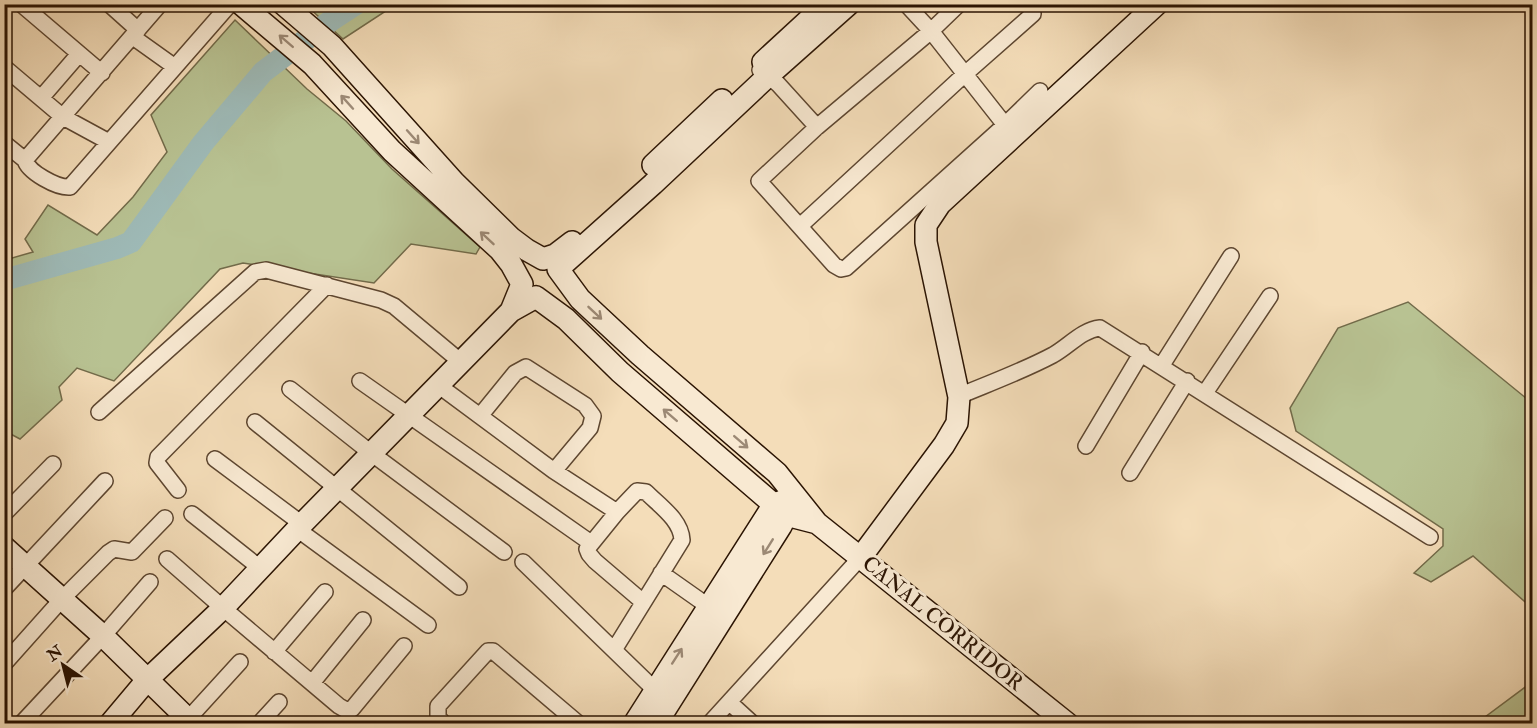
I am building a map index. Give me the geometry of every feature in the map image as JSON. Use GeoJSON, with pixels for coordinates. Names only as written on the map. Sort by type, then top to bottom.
{"type":"FeatureCollection","features":[{"type":"Feature","properties":{"kind":"street"},"geometry":{"type":"LineString","coordinates":[[21,4],[102,73]]}},
{"type":"Feature","properties":{"kind":"street"},"geometry":{"type":"LineString","coordinates":[[109,4],[135,34],[175,67]]}},
{"type":"Feature","properties":{"kind":"street"},"geometry":{"type":"LineString","coordinates":[[25,160],[160,4]]}},
{"type":"Feature","properties":{"kind":"street"},"geometry":{"type":"LineString","coordinates":[[4,143],[25,160],[28,168],[55,184],[70,187],[230,4]]}},
{"type":"Feature","properties":{"kind":"street"},"geometry":{"type":"LineString","coordinates":[[241,4],[312,64],[392,151],[500,250],[529,290],[566,319],[620,372],[785,505]]}},
{"type":"Feature","properties":{"kind":"street"},"geometry":{"type":"LineString","coordinates":[[283,4],[332,46],[454,182],[511,238],[550,264],[580,299],[640,355],[777,473],[785,505],[716,612],[656,723]]}},
{"type":"Feature","properties":{"kind":"street"},"geometry":{"type":"LineString","coordinates":[[763,72],[826,4]]}},
{"type":"Feature","properties":{"kind":"street"},"geometry":{"type":"LineString","coordinates":[[550,264],[555,255],[763,72],[849,4]]}},
{"type":"Feature","properties":{"kind":"street"},"geometry":{"type":"LineString","coordinates":[[906,4],[931,31],[1005,125]]}},
{"type":"Feature","properties":{"kind":"street"},"geometry":{"type":"LineString","coordinates":[[959,4],[931,31],[817,127],[759,181],[834,265],[841,269],[846,268],[1040,91]]}},
{"type":"Feature","properties":{"kind":"street"},"geometry":{"type":"LineString","coordinates":[[800,226],[965,74],[1034,14],[1032,4]]}},
{"type":"Feature","properties":{"kind":"street"},"geometry":{"type":"LineString","coordinates":[[709,723],[861,557],[944,446],[957,423],[959,396],[926,242],[926,225],[940,204],[1156,5]]}},
{"type":"Feature","properties":{"kind":"street"},"geometry":{"type":"LineString","coordinates":[[41,98],[79,54]]}},
{"type":"Feature","properties":{"kind":"street"},"geometry":{"type":"LineString","coordinates":[[4,67],[63,117],[109,142]]}},
{"type":"Feature","properties":{"kind":"street"},"geometry":{"type":"LineString","coordinates":[[763,72],[778,84],[817,127]]}},
{"type":"Feature","properties":{"kind":"street"},"geometry":{"type":"LineString","coordinates":[[1162,365],[1231,256]]}},
{"type":"Feature","properties":{"kind":"street"},"geometry":{"type":"LineString","coordinates":[[529,290],[523,271],[526,265],[531,261],[550,264]]}},
{"type":"Feature","properties":{"kind":"street"},"geometry":{"type":"LineString","coordinates":[[529,290],[549,296],[555,292],[560,281],[550,264]]}},
{"type":"Feature","properties":{"kind":"street"},"geometry":{"type":"LineString","coordinates":[[99,412],[255,272],[266,270],[381,300],[394,306],[461,362]]}},
{"type":"Feature","properties":{"kind":"street"},"geometry":{"type":"LineString","coordinates":[[178,490],[158,463],[158,457],[327,285]]}},
{"type":"Feature","properties":{"kind":"street"},"geometry":{"type":"LineString","coordinates":[[110,723],[147,680],[223,608],[529,290]]}},
{"type":"Feature","properties":{"kind":"street"},"geometry":{"type":"LineString","coordinates":[[1205,393],[1270,296]]}},
{"type":"Feature","properties":{"kind":"street"},"geometry":{"type":"LineString","coordinates":[[959,396],[1054,354],[1092,328],[1100,328],[1142,352],[1430,537]]}},
{"type":"Feature","properties":{"kind":"street"},"geometry":{"type":"LineString","coordinates":[[1086,446],[1142,352]]}},
{"type":"Feature","properties":{"kind":"street"},"geometry":{"type":"LineString","coordinates":[[480,416],[514,373],[526,367],[585,405],[593,416],[590,428],[554,471]]}},
{"type":"Feature","properties":{"kind":"street"},"geometry":{"type":"LineString","coordinates":[[360,381],[591,543]]}},
{"type":"Feature","properties":{"kind":"street"},"geometry":{"type":"LineString","coordinates":[[1130,473],[1187,381]]}},
{"type":"Feature","properties":{"kind":"street"},"geometry":{"type":"LineString","coordinates":[[438,385],[554,471],[617,512]]}},
{"type":"Feature","properties":{"kind":"street"},"geometry":{"type":"LineString","coordinates":[[290,389],[371,453],[504,552]]}},
{"type":"Feature","properties":{"kind":"street"},"geometry":{"type":"LineString","coordinates":[[255,422],[459,587]]}},
{"type":"Feature","properties":{"kind":"street"},"geometry":{"type":"LineString","coordinates":[[215,459],[428,626]]}},
{"type":"Feature","properties":{"kind":"street"},"geometry":{"type":"LineString","coordinates":[[4,514],[53,464]]}},
{"type":"Feature","properties":{"kind":"street"},"geometry":{"type":"LineString","coordinates":[[4,589],[105,482]]}},
{"type":"Feature","properties":{"kind":"street"},"geometry":{"type":"LineString","coordinates":[[614,650],[682,540],[681,531],[675,521],[646,492],[638,491],[617,512],[588,549],[589,554],[643,602]]}},
{"type":"Feature","properties":{"kind":"street","name":"CANAL CORRIDOR"},"geometry":{"type":"LineString","coordinates":[[785,505],[817,523],[1068,723]]}},
{"type":"Feature","properties":{"kind":"street"},"geometry":{"type":"LineString","coordinates":[[192,514],[260,568]]}},
{"type":"Feature","properties":{"kind":"street"},"geometry":{"type":"LineString","coordinates":[[4,664],[108,552],[114,549],[132,552],[165,518]]}},
{"type":"Feature","properties":{"kind":"street"},"geometry":{"type":"LineString","coordinates":[[4,547],[103,636],[147,680],[181,722],[240,662]]}},
{"type":"Feature","properties":{"kind":"street"},"geometry":{"type":"LineString","coordinates":[[167,559],[274,652],[346,710],[352,709],[404,646]]}},
{"type":"Feature","properties":{"kind":"street"},"geometry":{"type":"LineString","coordinates":[[523,562],[655,690]]}},
{"type":"Feature","properties":{"kind":"street"},"geometry":{"type":"LineString","coordinates":[[661,573],[716,612]]}},
{"type":"Feature","properties":{"kind":"street"},"geometry":{"type":"LineString","coordinates":[[21,723],[150,582]]}},
{"type":"Feature","properties":{"kind":"street"},"geometry":{"type":"LineString","coordinates":[[274,652],[325,592]]}},
{"type":"Feature","properties":{"kind":"street"},"geometry":{"type":"LineString","coordinates":[[634,723],[655,690],[716,612]]}},
{"type":"Feature","properties":{"kind":"street"},"geometry":{"type":"LineString","coordinates":[[312,684],[363,620]]}},
{"type":"Feature","properties":{"kind":"street"},"geometry":{"type":"LineString","coordinates":[[444,723],[438,717],[438,706],[488,651],[493,651],[579,723]]}},
{"type":"Feature","properties":{"kind":"street"},"geometry":{"type":"LineString","coordinates":[[259,723],[279,702]]}},
{"type":"Feature","properties":{"kind":"street"},"geometry":{"type":"LineString","coordinates":[[729,702],[753,723]]}},
{"type":"Feature","properties":{"kind":"green space"},"geometry":{"type":"Polygon","coordinates":[[[306,5],[395,5],[343,39],[306,5]]]}},
{"type":"Feature","properties":{"kind":"green space"},"geometry":{"type":"Polygon","coordinates":[[[235,20],[307,89],[346,121],[392,169],[480,247],[476,254],[411,244],[374,283],[243,263],[220,269],[114,381],[77,368],[59,387],[62,400],[20,439],[5,431],[5,260],[33,252],[25,239],[48,205],[97,235],[133,197],[167,152],[151,115],[235,20]]]}},
{"type":"Feature","properties":{"kind":"green space"},"geometry":{"type":"Polygon","coordinates":[[[1408,302],[1532,403],[1532,608],[1473,556],[1431,582],[1414,573],[1443,546],[1443,529],[1296,431],[1290,408],[1338,328],[1408,302]]]}},
{"type":"Feature","properties":{"kind":"green space"},"geometry":{"type":"Polygon","coordinates":[[[1532,682],[1532,723],[1477,723],[1532,682]]]}},
{"type":"Feature","properties":{"kind":"waterway"},"geometry":{"type":"LineString","coordinates":[[4,280],[131,242],[203,143],[263,72],[356,4]]}}]}
